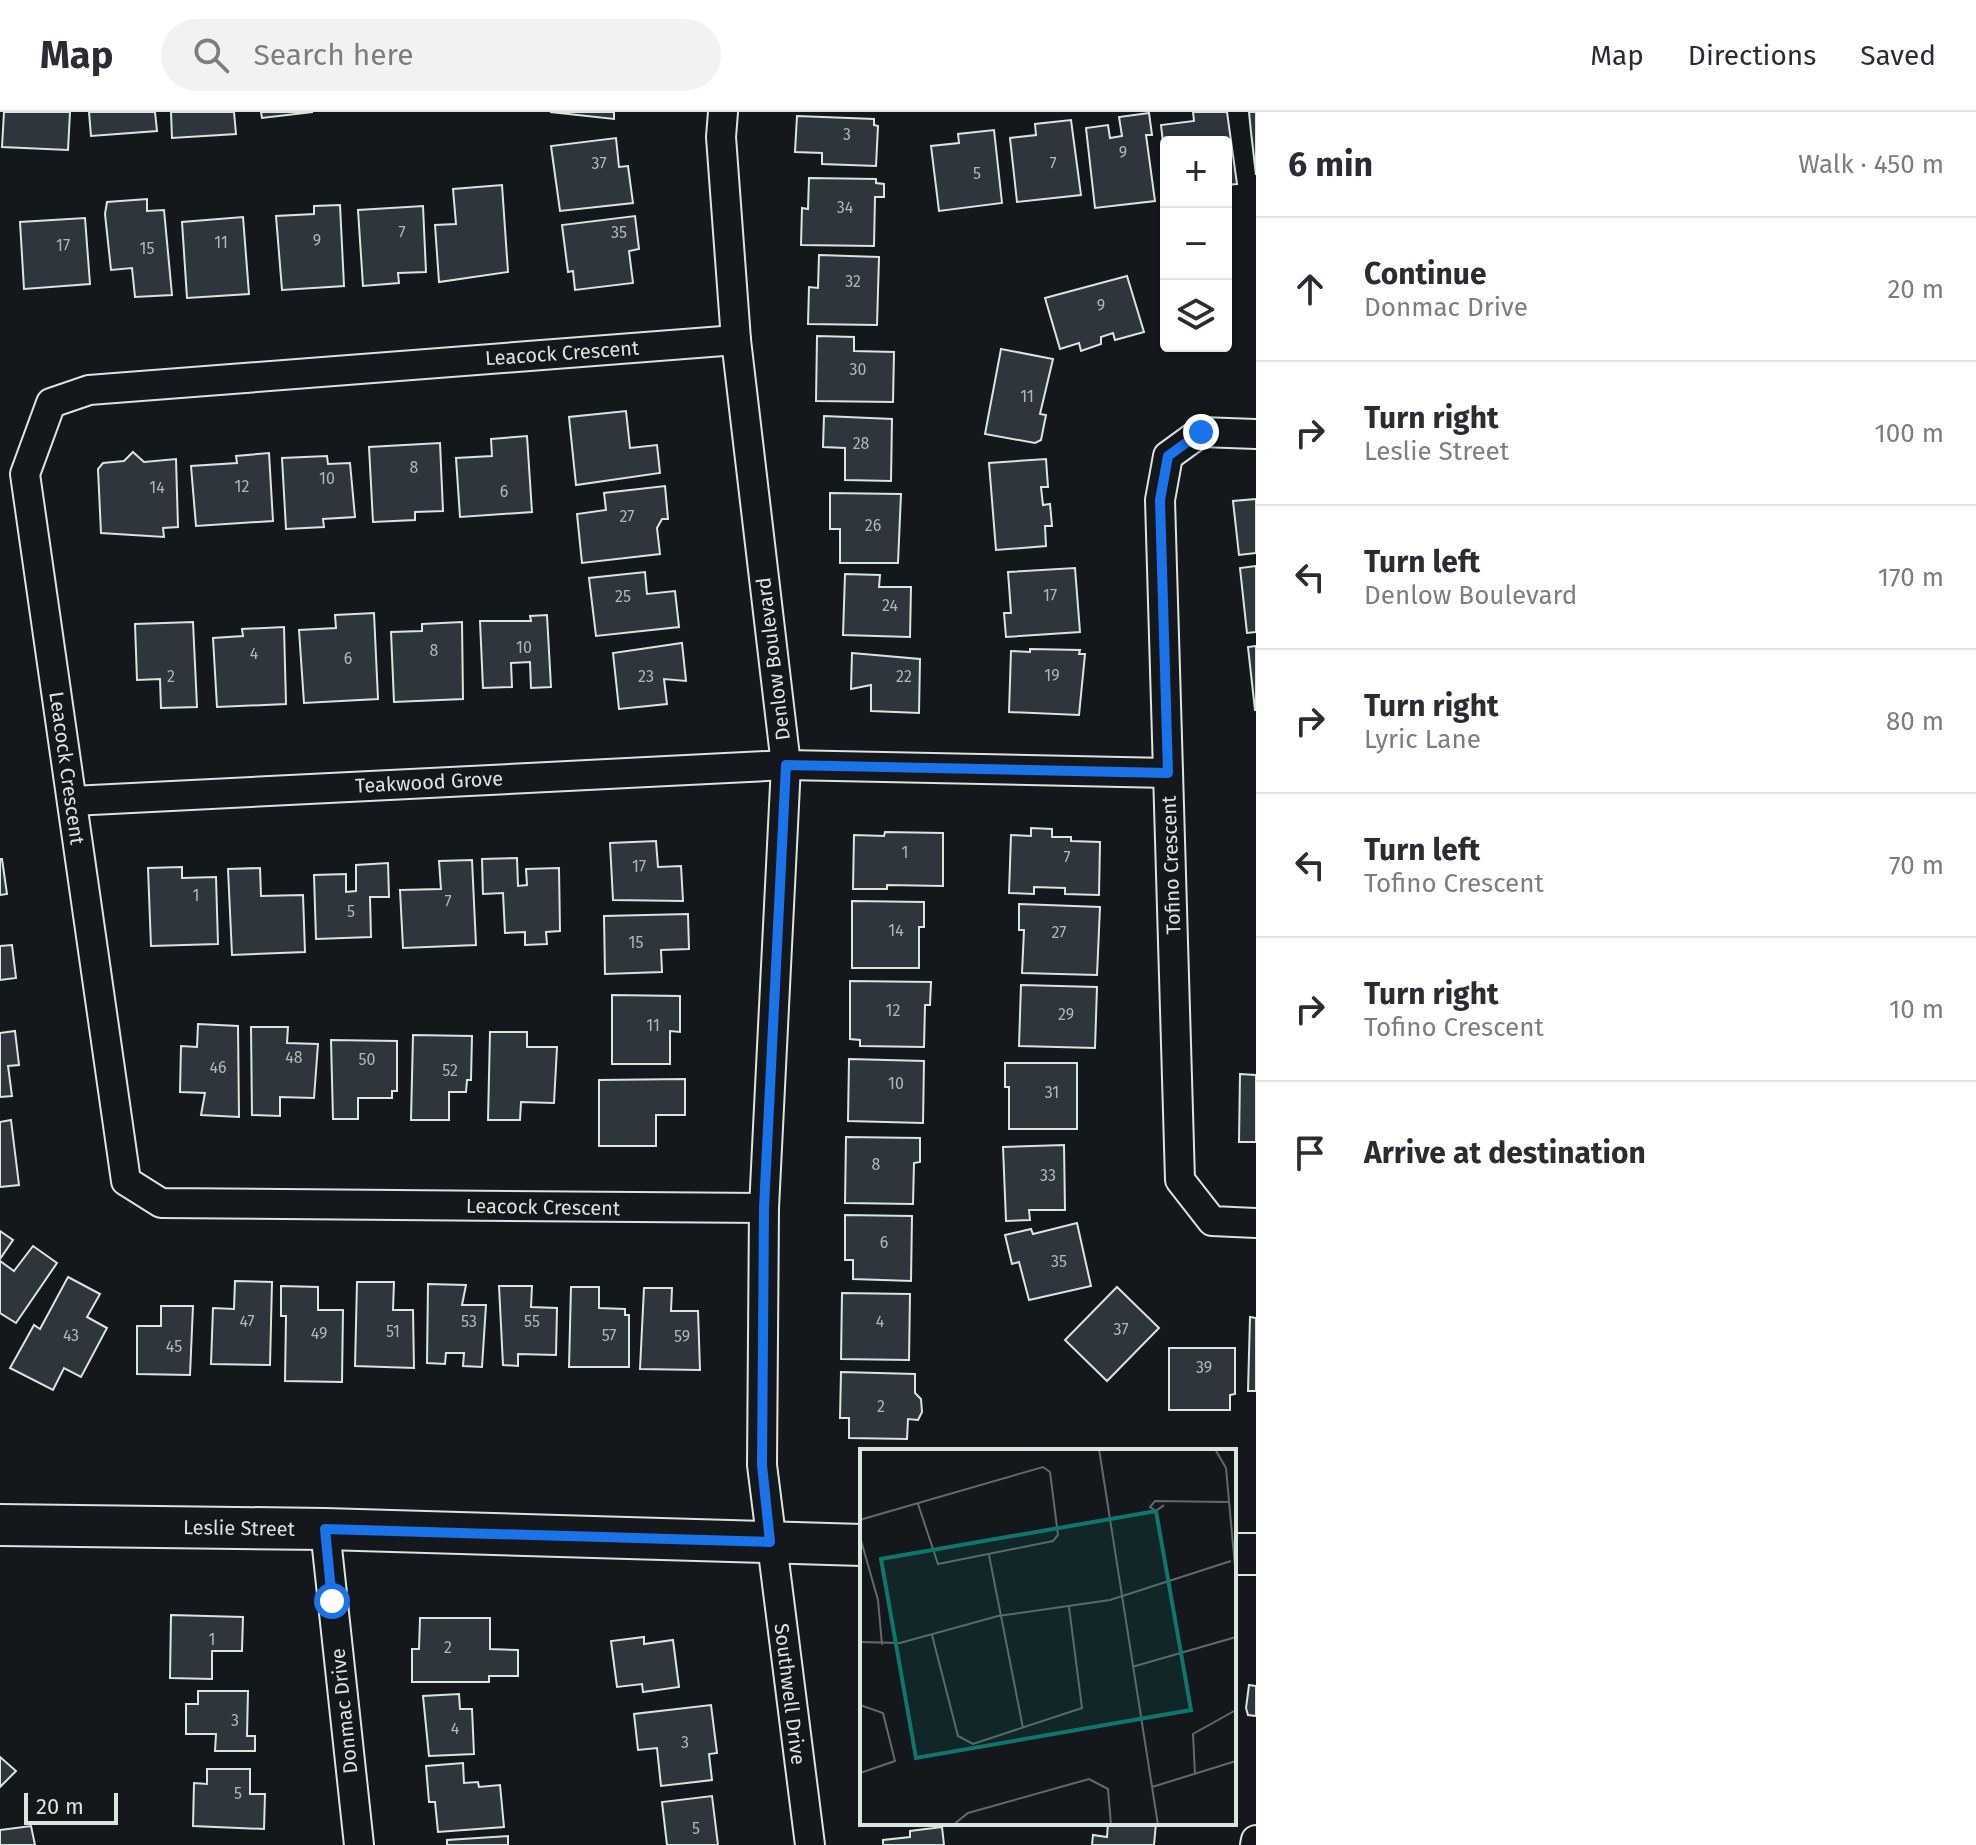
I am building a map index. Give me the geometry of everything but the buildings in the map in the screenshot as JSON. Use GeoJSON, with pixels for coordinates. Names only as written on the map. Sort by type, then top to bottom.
{"type":"FeatureCollection","features":[{"type":"Feature","properties":{"kind":"main road","name":"Leslie Street"},"geometry":{"type":"LineString","coordinates":[[0,1525],[325,1529],[860,1545]]}},
{"type":"Feature","properties":{"kind":"street","name":"Denlow Boulevard"},"geometry":{"type":"LineString","coordinates":[[723,112],[721,137],[736,340],[786,765],[764,1208],[762,1465],[770,1542]]}},
{"type":"Feature","properties":{"kind":"street","name":"Leacock Crescent"},"geometry":{"type":"LineString","coordinates":[[736,340],[89,390],[51,403],[25,474],[126,1181],[161,1203],[764,1208]]}},
{"type":"Feature","properties":{"kind":"street","name":"Tofino Crescent"},"geometry":{"type":"LineString","coordinates":[[1256,434],[1201,432],[1168,456],[1160,500],[1180,1180],[1212,1221],[1256,1223]]}},
{"type":"Feature","properties":{"kind":"street","name":"Teakwood Grove"},"geometry":{"type":"LineString","coordinates":[[72,801],[786,765],[1168,773]]}},
{"type":"Feature","properties":{"kind":"street","name":"Donmac Drive"},"geometry":{"type":"LineString","coordinates":[[325,1529],[359,1845]]}},
{"type":"Feature","properties":{"kind":"street","name":"Southwell Drive"},"geometry":{"type":"LineString","coordinates":[[770,1542],[810,1845]]}},
{"type":"Feature","properties":{"kind":"route"},"geometry":{"type":"LineString","coordinates":[[332,1601],[325,1529],[770,1542],[762,1465],[764,1208],[786,765],[1168,773],[1160,500],[1168,456],[1201,432]]}}]}
